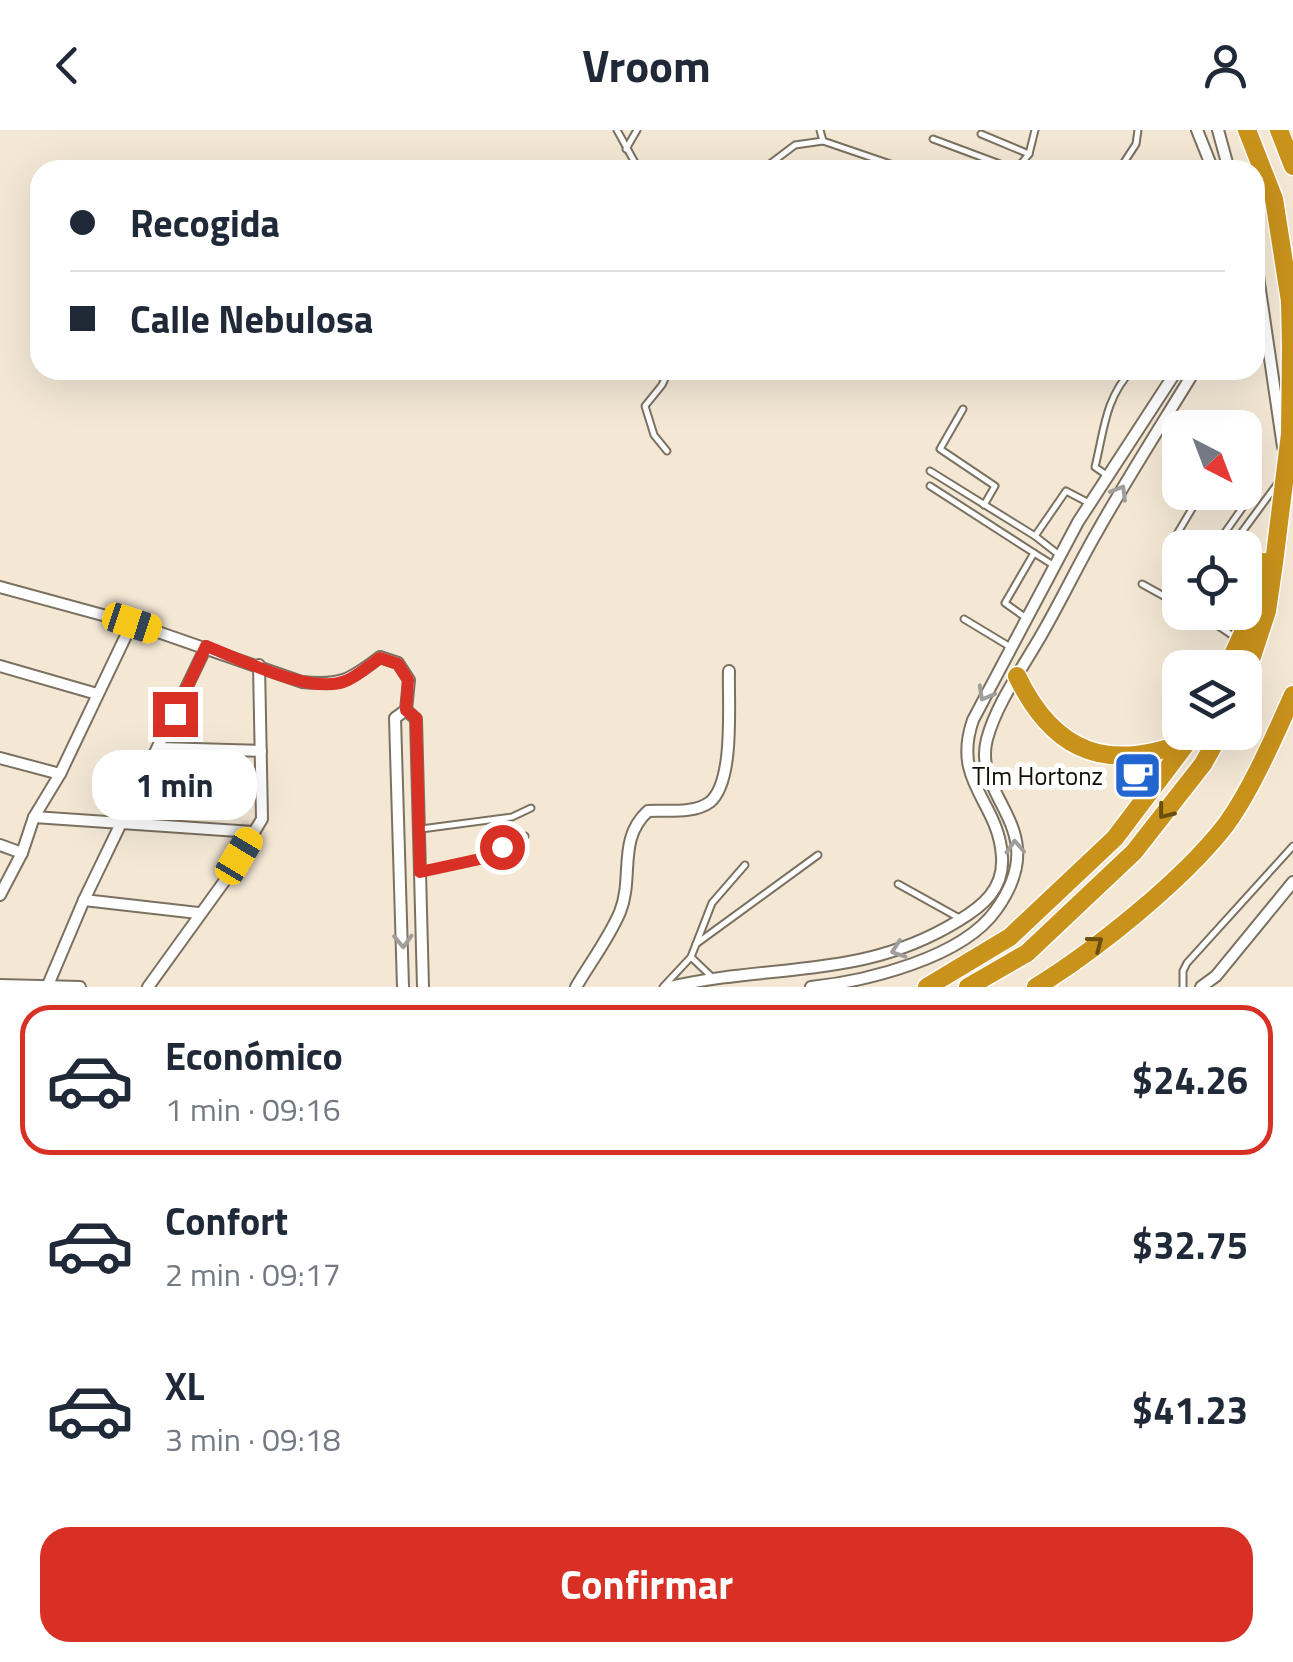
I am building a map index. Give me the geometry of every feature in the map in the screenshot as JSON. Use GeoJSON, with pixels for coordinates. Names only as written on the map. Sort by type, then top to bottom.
{"type":"FeatureCollection","features":[{"type":"Feature","properties":{"kind":"highway"},"geometry":{"type":"LineString","coordinates":[[1247,130],[1259,160]]}},
{"type":"Feature","properties":{"kind":"highway"},"geometry":{"type":"LineString","coordinates":[[1280,130],[1293,166]]}},
{"type":"Feature","properties":{"kind":"highway"},"geometry":{"type":"LineString","coordinates":[[1255,650],[1268,611],[1290,434],[1290,301],[1274,200],[1265,177]]}},
{"type":"Feature","properties":{"kind":"highway"},"geometry":{"type":"LineString","coordinates":[[1262,556],[1285,474]]}},
{"type":"Feature","properties":{"kind":"highway"},"geometry":{"type":"LineString","coordinates":[[1236,650],[1243,630]]}},
{"type":"Feature","properties":{"kind":"highway"},"geometry":{"type":"LineString","coordinates":[[1017,676],[1033,708],[1055,733],[1084,749],[1133,758],[1162,747]]}},
{"type":"Feature","properties":{"kind":"highway"},"geometry":{"type":"LineString","coordinates":[[1273,739],[1293,695]]}},
{"type":"Feature","properties":{"kind":"highway"},"geometry":{"type":"LineString","coordinates":[[1036,987],[1156,898],[1226,825],[1293,708]]}},
{"type":"Feature","properties":{"kind":"highway"},"geometry":{"type":"LineString","coordinates":[[927,987],[1010,937],[1115,838],[1182,750]]}},
{"type":"Feature","properties":{"kind":"highway"},"geometry":{"type":"LineString","coordinates":[[968,987],[1027,953],[1134,852],[1211,750]]}},
{"type":"Feature","properties":{"kind":"street"},"geometry":{"type":"LineString","coordinates":[[1197,130],[1209,160]]}},
{"type":"Feature","properties":{"kind":"street"},"geometry":{"type":"LineString","coordinates":[[1218,130],[1226,160]]}},
{"type":"Feature","properties":{"kind":"street"},"geometry":{"type":"LineString","coordinates":[[1265,329],[1285,474]]}},
{"type":"Feature","properties":{"kind":"street"},"geometry":{"type":"LineString","coordinates":[[666,987],[714,980],[739,982],[873,959],[926,940],[987,902],[1000,879],[1002,851],[993,820],[967,769],[966,741],[978,705],[1078,522],[1170,380]]}},
{"type":"Feature","properties":{"kind":"street"},"geometry":{"type":"LineString","coordinates":[[1170,410],[1189,380]]}},
{"type":"Feature","properties":{"kind":"street"},"geometry":{"type":"LineString","coordinates":[[811,987],[889,972],[935,954],[987,921],[1006,893],[1014,873],[1018,843],[985,755],[987,738],[1096,533],[1162,423]]}},
{"type":"Feature","properties":{"kind":"street"},"geometry":{"type":"LineString","coordinates":[[1078,522],[1096,533]]}},
{"type":"Feature","properties":{"kind":"street"},"geometry":{"type":"LineString","coordinates":[[0,587],[206,646],[302,682],[330,685],[347,681],[380,658],[398,664],[408,680],[406,710]]}},
{"type":"Feature","properties":{"kind":"street"},"geometry":{"type":"LineString","coordinates":[[0,895],[22,853],[34,816],[60,774],[132,623]]}},
{"type":"Feature","properties":{"kind":"street"},"geometry":{"type":"LineString","coordinates":[[48,986],[119,824],[160,748],[206,646]]}},
{"type":"Feature","properties":{"kind":"street"},"geometry":{"type":"LineString","coordinates":[[148,987],[226,879],[262,820],[259,665]]}},
{"type":"Feature","properties":{"kind":"street"},"geometry":{"type":"LineString","coordinates":[[0,666],[96,694]]}},
{"type":"Feature","properties":{"kind":"street"},"geometry":{"type":"LineString","coordinates":[[576,987],[620,912],[627,888],[626,850],[635,823],[648,811],[686,810],[708,803],[718,792],[726,768],[728,671]]}},
{"type":"Feature","properties":{"kind":"street"},"geometry":{"type":"LineString","coordinates":[[406,710],[416,718],[423,987]]}},
{"type":"Feature","properties":{"kind":"street"},"geometry":{"type":"LineString","coordinates":[[403,987],[395,718],[406,710]]}},
{"type":"Feature","properties":{"kind":"street"},"geometry":{"type":"LineString","coordinates":[[160,748],[261,751]]}},
{"type":"Feature","properties":{"kind":"street"},"geometry":{"type":"LineString","coordinates":[[0,758],[60,774]]}},
{"type":"Feature","properties":{"kind":"street"},"geometry":{"type":"LineString","coordinates":[[34,816],[253,832]]}},
{"type":"Feature","properties":{"kind":"street"},"geometry":{"type":"LineString","coordinates":[[0,845],[22,853]]}},
{"type":"Feature","properties":{"kind":"street"},"geometry":{"type":"LineString","coordinates":[[1202,987],[1241,947],[1293,882]]}},
{"type":"Feature","properties":{"kind":"street"},"geometry":{"type":"LineString","coordinates":[[84,900],[198,913]]}},
{"type":"Feature","properties":{"kind":"street"},"geometry":{"type":"LineString","coordinates":[[402,910],[420,910]]}},
{"type":"Feature","properties":{"kind":"street"},"geometry":{"type":"LineString","coordinates":[[926,940],[935,954]]}},
{"type":"Feature","properties":{"kind":"street"},"geometry":{"type":"LineString","coordinates":[[0,985],[80,987]]}},
{"type":"Feature","properties":{"kind":"lane"},"geometry":{"type":"LineString","coordinates":[[617,130],[633,160]]}},
{"type":"Feature","properties":{"kind":"lane"},"geometry":{"type":"LineString","coordinates":[[626,149],[637,130]]}},
{"type":"Feature","properties":{"kind":"lane"},"geometry":{"type":"LineString","coordinates":[[820,130],[823,141]]}},
{"type":"Feature","properties":{"kind":"lane"},"geometry":{"type":"LineString","coordinates":[[1024,160],[1035,130]]}},
{"type":"Feature","properties":{"kind":"lane"},"geometry":{"type":"LineString","coordinates":[[1126,160],[1136,144],[1138,130]]}},
{"type":"Feature","properties":{"kind":"lane"},"geometry":{"type":"LineString","coordinates":[[981,134],[1029,154]]}},
{"type":"Feature","properties":{"kind":"lane"},"geometry":{"type":"LineString","coordinates":[[933,140],[988,160]]}},
{"type":"Feature","properties":{"kind":"lane"},"geometry":{"type":"LineString","coordinates":[[775,160],[794,145],[823,141],[879,160]]}},
{"type":"Feature","properties":{"kind":"lane"},"geometry":{"type":"LineString","coordinates":[[664,380],[644,406],[654,435],[667,451]]}},
{"type":"Feature","properties":{"kind":"lane"},"geometry":{"type":"LineString","coordinates":[[1108,476],[1096,467],[1107,412],[1115,388],[1123,380]]}},
{"type":"Feature","properties":{"kind":"lane"},"geometry":{"type":"LineString","coordinates":[[963,409],[940,449],[995,486],[984,504]]}},
{"type":"Feature","properties":{"kind":"lane"},"geometry":{"type":"LineString","coordinates":[[930,471],[1035,536],[1056,560]]}},
{"type":"Feature","properties":{"kind":"lane"},"geometry":{"type":"LineString","coordinates":[[1243,530],[1285,474]]}},
{"type":"Feature","properties":{"kind":"lane"},"geometry":{"type":"LineString","coordinates":[[930,486],[1034,553],[1056,560]]}},
{"type":"Feature","properties":{"kind":"lane"},"geometry":{"type":"LineString","coordinates":[[1035,536],[1066,491],[1090,504]]}},
{"type":"Feature","properties":{"kind":"lane"},"geometry":{"type":"LineString","coordinates":[[1026,618],[1004,603],[1034,553]]}},
{"type":"Feature","properties":{"kind":"lane"},"geometry":{"type":"LineString","coordinates":[[1142,584],[1162,595]]}},
{"type":"Feature","properties":{"kind":"lane"},"geometry":{"type":"LineString","coordinates":[[964,619],[1012,648]]}},
{"type":"Feature","properties":{"kind":"lane"},"geometry":{"type":"LineString","coordinates":[[1224,630],[1240,642]]}},
{"type":"Feature","properties":{"kind":"lane"},"geometry":{"type":"LineString","coordinates":[[418,829],[512,816],[531,808]]}},
{"type":"Feature","properties":{"kind":"lane"},"geometry":{"type":"LineString","coordinates":[[420,872],[480,859],[525,836]]}},
{"type":"Feature","properties":{"kind":"lane"},"geometry":{"type":"LineString","coordinates":[[1183,987],[1187,963],[1293,846]]}},
{"type":"Feature","properties":{"kind":"lane"},"geometry":{"type":"LineString","coordinates":[[696,944],[818,856]]}},
{"type":"Feature","properties":{"kind":"lane"},"geometry":{"type":"LineString","coordinates":[[666,987],[691,957],[712,903],[745,865]]}},
{"type":"Feature","properties":{"kind":"lane"},"geometry":{"type":"LineString","coordinates":[[898,884],[961,920]]}},
{"type":"Feature","properties":{"kind":"lane"},"geometry":{"type":"LineString","coordinates":[[691,957],[714,980]]}},
{"type":"Feature","properties":{"kind":"place","name":"TIm Hortonz"},"geometry":{"type":"Point","coordinates":[1138,776]}},
{"type":"Feature","properties":{"kind":"route"},"geometry":{"type":"LineString","coordinates":[[175,714],[206,646],[302,682],[330,685],[347,681],[380,658],[398,664],[408,680],[406,710],[416,718],[420,872],[480,859],[502,847]]}}]}
